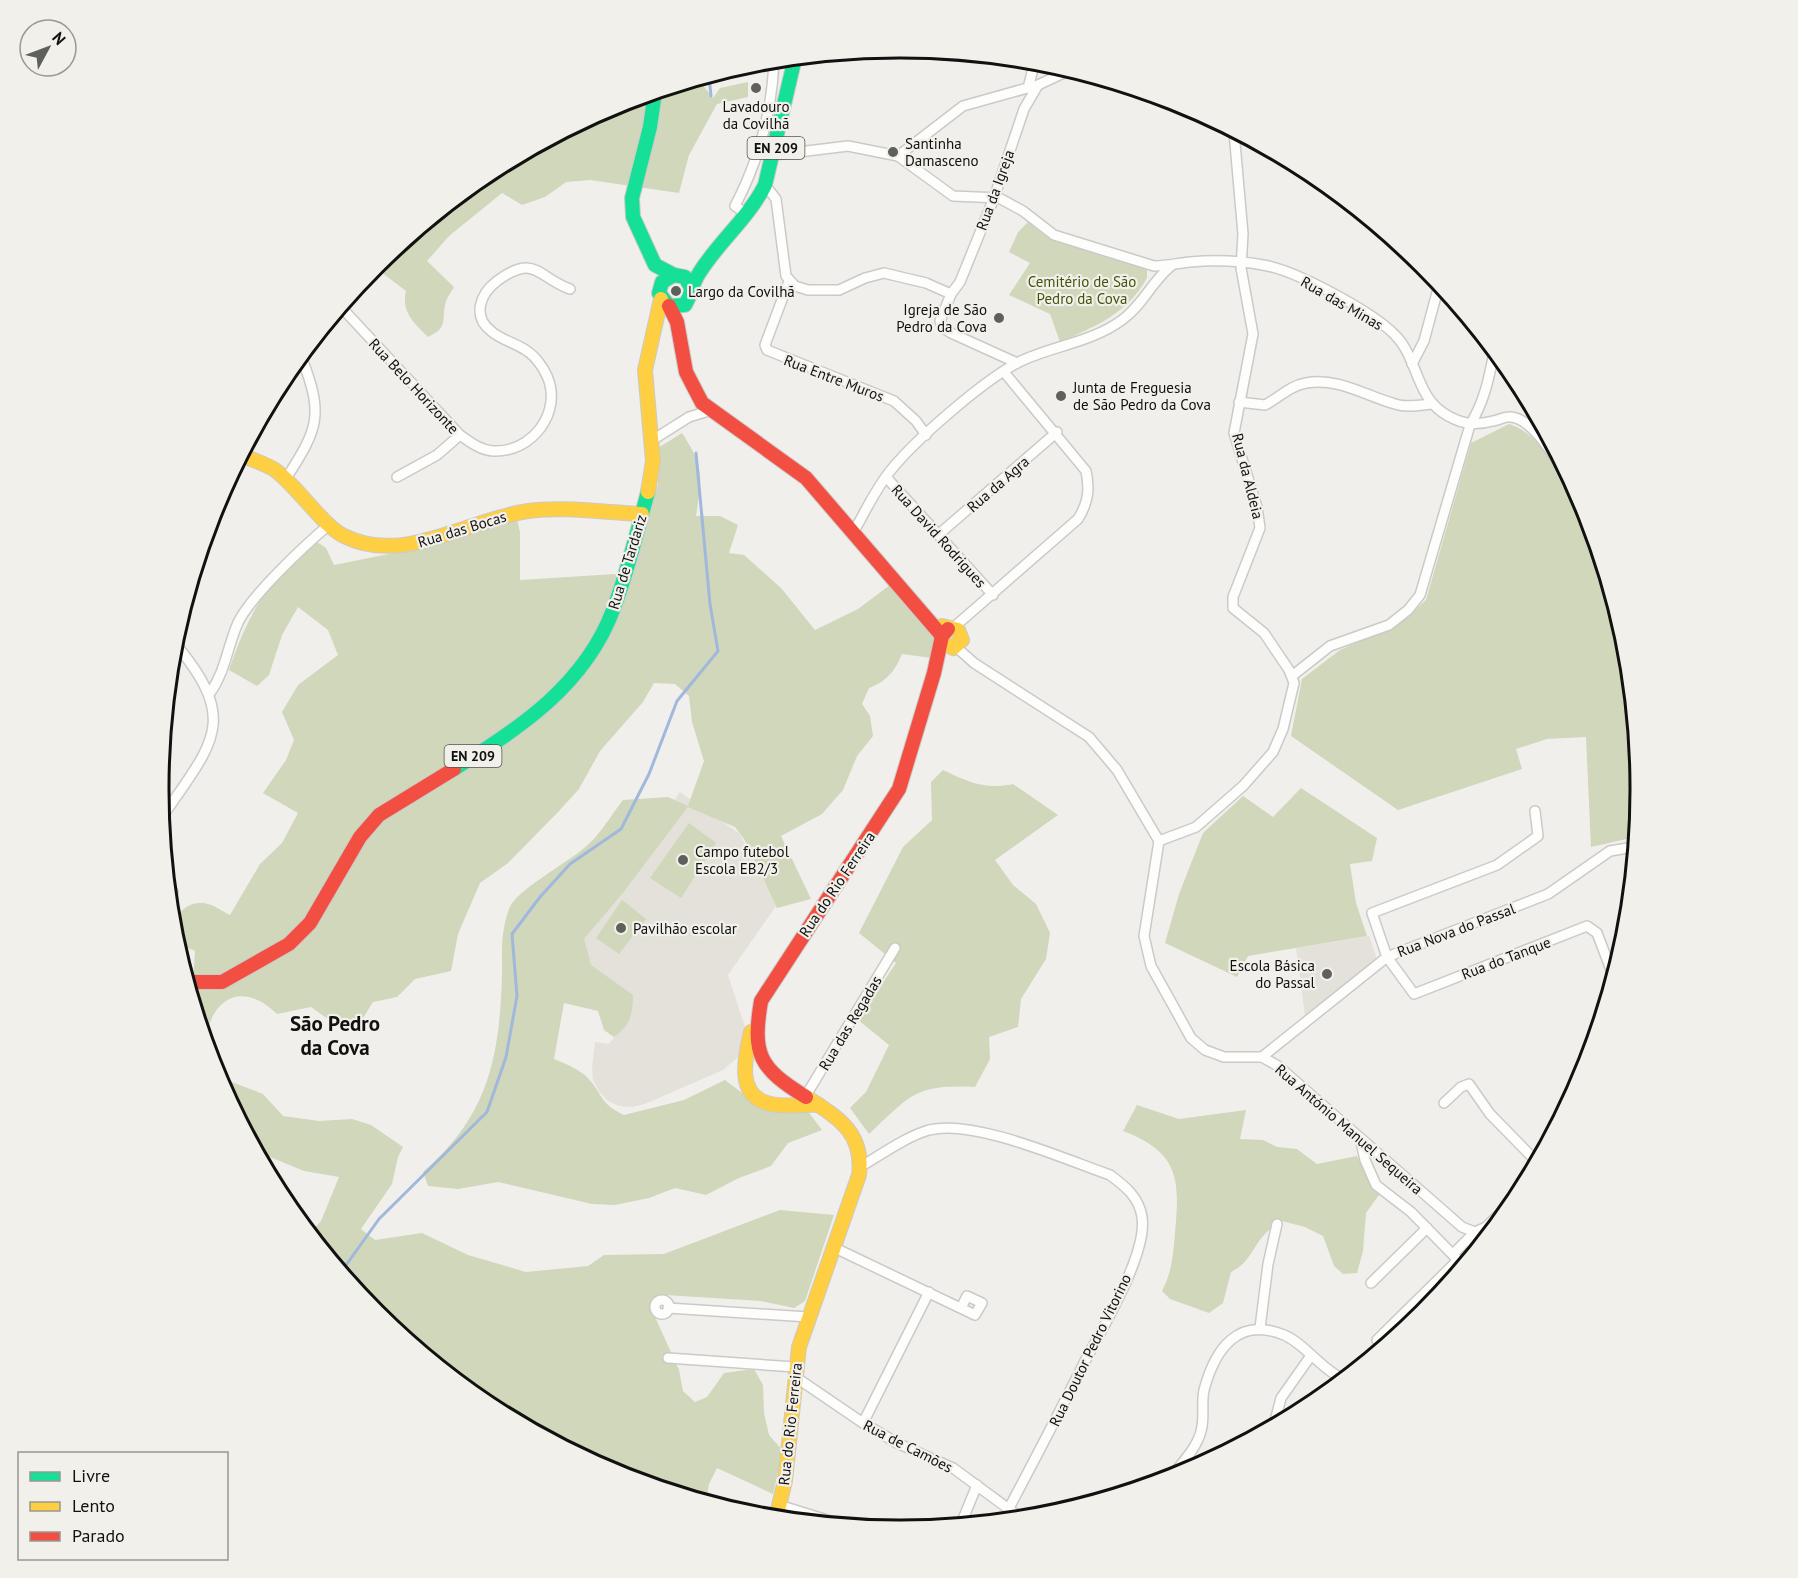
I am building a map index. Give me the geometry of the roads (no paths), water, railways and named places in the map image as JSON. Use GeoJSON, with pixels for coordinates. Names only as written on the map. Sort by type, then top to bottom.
{"type":"FeatureCollection","features":[{"type":"Feature","properties":{"kind":"street","name":"EN 209"},"geometry":{"type":"LineString","coordinates":[[663,298],[665,279],[696,271],[705,264],[747,214],[765,185],[774,155],[793,67]]}},
{"type":"Feature","properties":{"kind":"street"},"geometry":{"type":"LineString","coordinates":[[747,214],[735,206],[752,174],[766,131],[773,70]]}},
{"type":"Feature","properties":{"kind":"street"},"geometry":{"type":"LineString","coordinates":[[1028,88],[1032,71]]}},
{"type":"Feature","properties":{"kind":"street"},"geometry":{"type":"LineString","coordinates":[[898,156],[963,106],[1038,85],[1058,76]]}},
{"type":"Feature","properties":{"kind":"street","name":"Rua da Igreja"},"geometry":{"type":"LineString","coordinates":[[1017,363],[943,328],[940,321],[951,294],[960,282],[994,198],[1024,109],[1038,85]]}},
{"type":"Feature","properties":{"kind":"street"},"geometry":{"type":"LineString","coordinates":[[654,101],[650,127],[632,198],[633,217],[647,253],[651,271],[678,324],[681,354],[689,381],[702,403],[806,478],[929,620],[953,636],[974,663],[1089,737],[1117,770],[1159,842],[1196,827],[1243,786],[1273,752],[1283,729],[1294,683],[1292,676],[1330,646],[1389,625],[1408,610],[1420,595],[1470,425],[1480,408],[1491,362]]}},
{"type":"Feature","properties":{"kind":"street","name":"Rua da Aldeia"},"geometry":{"type":"LineString","coordinates":[[1235,141],[1243,234],[1240,263],[1253,334],[1234,433],[1257,507],[1260,528],[1233,597],[1233,608],[1264,633],[1292,676]]}},
{"type":"Feature","properties":{"kind":"street"},"geometry":{"type":"LineString","coordinates":[[774,155],[848,146],[898,156],[953,196],[994,198]]}},
{"type":"Feature","properties":{"kind":"street"},"geometry":{"type":"LineString","coordinates":[[765,185],[776,199],[786,276],[789,281],[808,290],[839,290],[865,278],[884,273],[926,283],[951,294]]}},
{"type":"Feature","properties":{"kind":"street","name":"Rua das Minas"},"geometry":{"type":"LineString","coordinates":[[994,198],[1023,211],[1054,235],[1154,266],[1171,266],[1190,262],[1240,263],[1264,265],[1284,271],[1378,320],[1396,336],[1432,404]]}},
{"type":"Feature","properties":{"kind":"street"},"geometry":{"type":"LineString","coordinates":[[647,253],[662,270],[688,281],[692,291]]}},
{"type":"Feature","properties":{"kind":"street"},"geometry":{"type":"LineString","coordinates":[[678,324],[705,264]]}},
{"type":"Feature","properties":{"kind":"street"},"geometry":{"type":"LineString","coordinates":[[853,533],[886,477],[926,435],[1017,363],[1092,335],[1122,320],[1144,299],[1159,276],[1171,266]]}},
{"type":"Feature","properties":{"kind":"street","name":"Rua Belo Horizonte"},"geometry":{"type":"LineString","coordinates":[[345,313],[460,435],[476,446],[492,451],[508,450],[522,445],[537,434],[546,422],[551,392],[547,376],[528,351],[491,332],[482,321],[479,307],[483,295],[509,272],[523,268],[535,268],[570,289]]}},
{"type":"Feature","properties":{"kind":"street","name":"Rua Entre Muros"},"geometry":{"type":"LineString","coordinates":[[789,281],[765,345],[767,350],[894,401],[916,421],[926,435]]}},
{"type":"Feature","properties":{"kind":"street"},"geometry":{"type":"LineString","coordinates":[[1412,363],[1424,341],[1436,294]]}},
{"type":"Feature","properties":{"kind":"street"},"geometry":{"type":"LineString","coordinates":[[663,298],[685,305]]}},
{"type":"Feature","properties":{"kind":"street","name":"Rua de Tardariz"},"geometry":{"type":"LineString","coordinates":[[194,982],[222,982],[289,944],[310,923],[360,837],[379,814],[509,735],[544,707],[569,682],[594,648],[613,611],[652,479],[645,370],[655,326],[662,311],[663,298]]}},
{"type":"Feature","properties":{"kind":"street"},"geometry":{"type":"LineString","coordinates":[[285,480],[310,441],[316,426],[317,405],[304,366]]}},
{"type":"Feature","properties":{"kind":"street"},"geometry":{"type":"LineString","coordinates":[[953,636],[993,595],[1078,519],[1087,505],[1089,485],[1086,471],[1057,432],[1004,372]]}},
{"type":"Feature","properties":{"kind":"street"},"geometry":{"type":"LineString","coordinates":[[1239,402],[1265,405],[1280,394],[1303,383],[1320,382],[1354,388],[1395,405],[1432,404],[1443,413],[1470,425],[1511,417],[1526,422],[1538,436]]}},
{"type":"Feature","properties":{"kind":"street"},"geometry":{"type":"LineString","coordinates":[[651,441],[689,417],[712,410]]}},
{"type":"Feature","properties":{"kind":"street","name":"Rua da Agra"},"geometry":{"type":"LineString","coordinates":[[938,535],[1057,432]]}},
{"type":"Feature","properties":{"kind":"street"},"geometry":{"type":"LineString","coordinates":[[396,477],[437,455],[460,435]]}},
{"type":"Feature","properties":{"kind":"street","name":"Rua das Bocas"},"geometry":{"type":"LineString","coordinates":[[248,458],[275,470],[343,536],[396,547],[415,544],[501,515],[532,510],[642,514]]}},
{"type":"Feature","properties":{"kind":"street","name":"Rua David Rodrigues"},"geometry":{"type":"LineString","coordinates":[[886,477],[993,595]]}},
{"type":"Feature","properties":{"kind":"street"},"geometry":{"type":"LineString","coordinates":[[210,693],[221,678],[237,623],[298,552],[330,524]]}},
{"type":"Feature","properties":{"kind":"street","name":"Rua do Rio Ferreira"},"geometry":{"type":"LineString","coordinates":[[778,1509],[790,1442],[794,1371],[808,1317],[860,1167],[861,1157],[844,1125],[785,1085],[769,1070],[757,1046],[756,1028],[761,1001],[899,789],[934,674],[953,636]]}},
{"type":"Feature","properties":{"kind":"street"},"geometry":{"type":"LineString","coordinates":[[169,806],[210,742],[214,719],[210,693],[195,667],[182,652]]}},
{"type":"Feature","properties":{"kind":"street"},"geometry":{"type":"LineString","coordinates":[[1387,957],[1372,912],[1497,865],[1538,836],[1535,812]]}},
{"type":"Feature","properties":{"kind":"street","name":"Rua António Manuel Sequeira"},"geometry":{"type":"LineString","coordinates":[[1159,842],[1144,936],[1151,966],[1191,1038],[1205,1050],[1224,1057],[1262,1058],[1278,1066],[1462,1227],[1475,1232]]}},
{"type":"Feature","properties":{"kind":"street","name":"Rua Nova do Passal"},"geometry":{"type":"LineString","coordinates":[[1262,1058],[1387,957],[1548,894],[1610,852],[1627,849]]}},
{"type":"Feature","properties":{"kind":"street","name":"Rua do Tanque"},"geometry":{"type":"LineString","coordinates":[[1387,957],[1414,994],[1587,926],[1597,933],[1608,963]]}},
{"type":"Feature","properties":{"kind":"street","name":"Rua das Regadas"},"geometry":{"type":"LineString","coordinates":[[805,1097],[895,948]]}},
{"type":"Feature","properties":{"kind":"street"},"geometry":{"type":"LineString","coordinates":[[761,1001],[754,1019],[743,1067],[747,1082],[755,1095],[766,1103],[819,1106]]}},
{"type":"Feature","properties":{"kind":"street"},"geometry":{"type":"LineString","coordinates":[[1444,1103],[1465,1084],[1469,1084],[1490,1114],[1531,1156]]}},
{"type":"Feature","properties":{"kind":"street"},"geometry":{"type":"LineString","coordinates":[[766,1103],[781,1100],[784,1096],[785,1085]]}},
{"type":"Feature","properties":{"kind":"street","name":"Rua Doutor Pedro Vitorino"},"geometry":{"type":"LineString","coordinates":[[860,1167],[928,1130],[954,1128],[994,1136],[1110,1175],[1126,1186],[1136,1200],[1142,1217],[1142,1233],[1115,1305],[1009,1508]]}},
{"type":"Feature","properties":{"kind":"street"},"geometry":{"type":"LineString","coordinates":[[1360,1137],[1365,1160],[1376,1185],[1427,1228],[1458,1259]]}},
{"type":"Feature","properties":{"kind":"street"},"geometry":{"type":"LineString","coordinates":[[1260,1328],[1268,1264],[1277,1224]]}},
{"type":"Feature","properties":{"kind":"street"},"geometry":{"type":"LineString","coordinates":[[1371,1283],[1427,1228]]}},
{"type":"Feature","properties":{"kind":"street"},"geometry":{"type":"LineString","coordinates":[[1377,1340],[1458,1259],[1475,1232],[1483,1228]]}},
{"type":"Feature","properties":{"kind":"street"},"geometry":{"type":"LineString","coordinates":[[833,1247],[961,1308]]}},
{"type":"Feature","properties":{"kind":"street"},"geometry":{"type":"LineString","coordinates":[[863,1423],[928,1292]]}},
{"type":"Feature","properties":{"kind":"street"},"geometry":{"type":"LineString","coordinates":[[668,1308],[808,1317]]}},
{"type":"Feature","properties":{"kind":"street"},"geometry":{"type":"LineString","coordinates":[[1180,1464],[1201,1432],[1204,1391],[1218,1357],[1232,1339],[1245,1329],[1260,1328],[1286,1335],[1310,1357],[1337,1374]]}},
{"type":"Feature","properties":{"kind":"street"},"geometry":{"type":"LineString","coordinates":[[1277,1414],[1281,1398],[1310,1357]]}},
{"type":"Feature","properties":{"kind":"street"},"geometry":{"type":"LineString","coordinates":[[668,1358],[794,1371]]}},
{"type":"Feature","properties":{"kind":"street","name":"Rua de Camões"},"geometry":{"type":"LineString","coordinates":[[794,1371],[863,1423],[897,1443],[953,1468],[1012,1510]]}},
{"type":"Feature","properties":{"kind":"street"},"geometry":{"type":"LineString","coordinates":[[964,1516],[977,1485]]}},
{"type":"Feature","properties":{"kind":"waterway"},"geometry":{"type":"LineString","coordinates":[[710,83],[711,96]]}},
{"type":"Feature","properties":{"kind":"waterway"},"geometry":{"type":"LineString","coordinates":[[346,1266],[379,1219],[487,1112],[506,1057],[517,996],[512,934],[540,897],[570,864],[621,829],[649,774],[677,701],[718,651],[710,604],[696,453]]}},
{"type":"Feature","properties":{"kind":"place","name":"Lavadouro da Covilhã"},"geometry":{"type":"Point","coordinates":[756,88]}},
{"type":"Feature","properties":{"kind":"place","name":"Santinha Damasceno"},"geometry":{"type":"Point","coordinates":[893,152]}},
{"type":"Feature","properties":{"kind":"place","name":"Largo da Covilhã"},"geometry":{"type":"Point","coordinates":[676,291]}},
{"type":"Feature","properties":{"kind":"place","name":"Igreja de São Pedro da Cova"},"geometry":{"type":"Point","coordinates":[999,318]}},
{"type":"Feature","properties":{"kind":"place","name":"Junta de Freguesia de São Pedro da Cova"},"geometry":{"type":"Point","coordinates":[1061,396]}},
{"type":"Feature","properties":{"kind":"place","name":"Campo futebol Escola EB2/3"},"geometry":{"type":"Point","coordinates":[683,860]}},
{"type":"Feature","properties":{"kind":"place","name":"Pavilhão escolar"},"geometry":{"type":"Point","coordinates":[621,928]}},
{"type":"Feature","properties":{"kind":"place","name":"Escola Básica do Passal"},"geometry":{"type":"Point","coordinates":[1327,974]}},
{"type":"Feature","properties":{"kind":"district","name":"São Pedro da Cova"},"geometry":{"type":"Point","coordinates":[335,1035]}},
{"type":"Feature","properties":{"kind":"park label","name":"Cemitério de São Pedro da Cova"},"geometry":{"type":"Point","coordinates":[1082,290]}}]}
